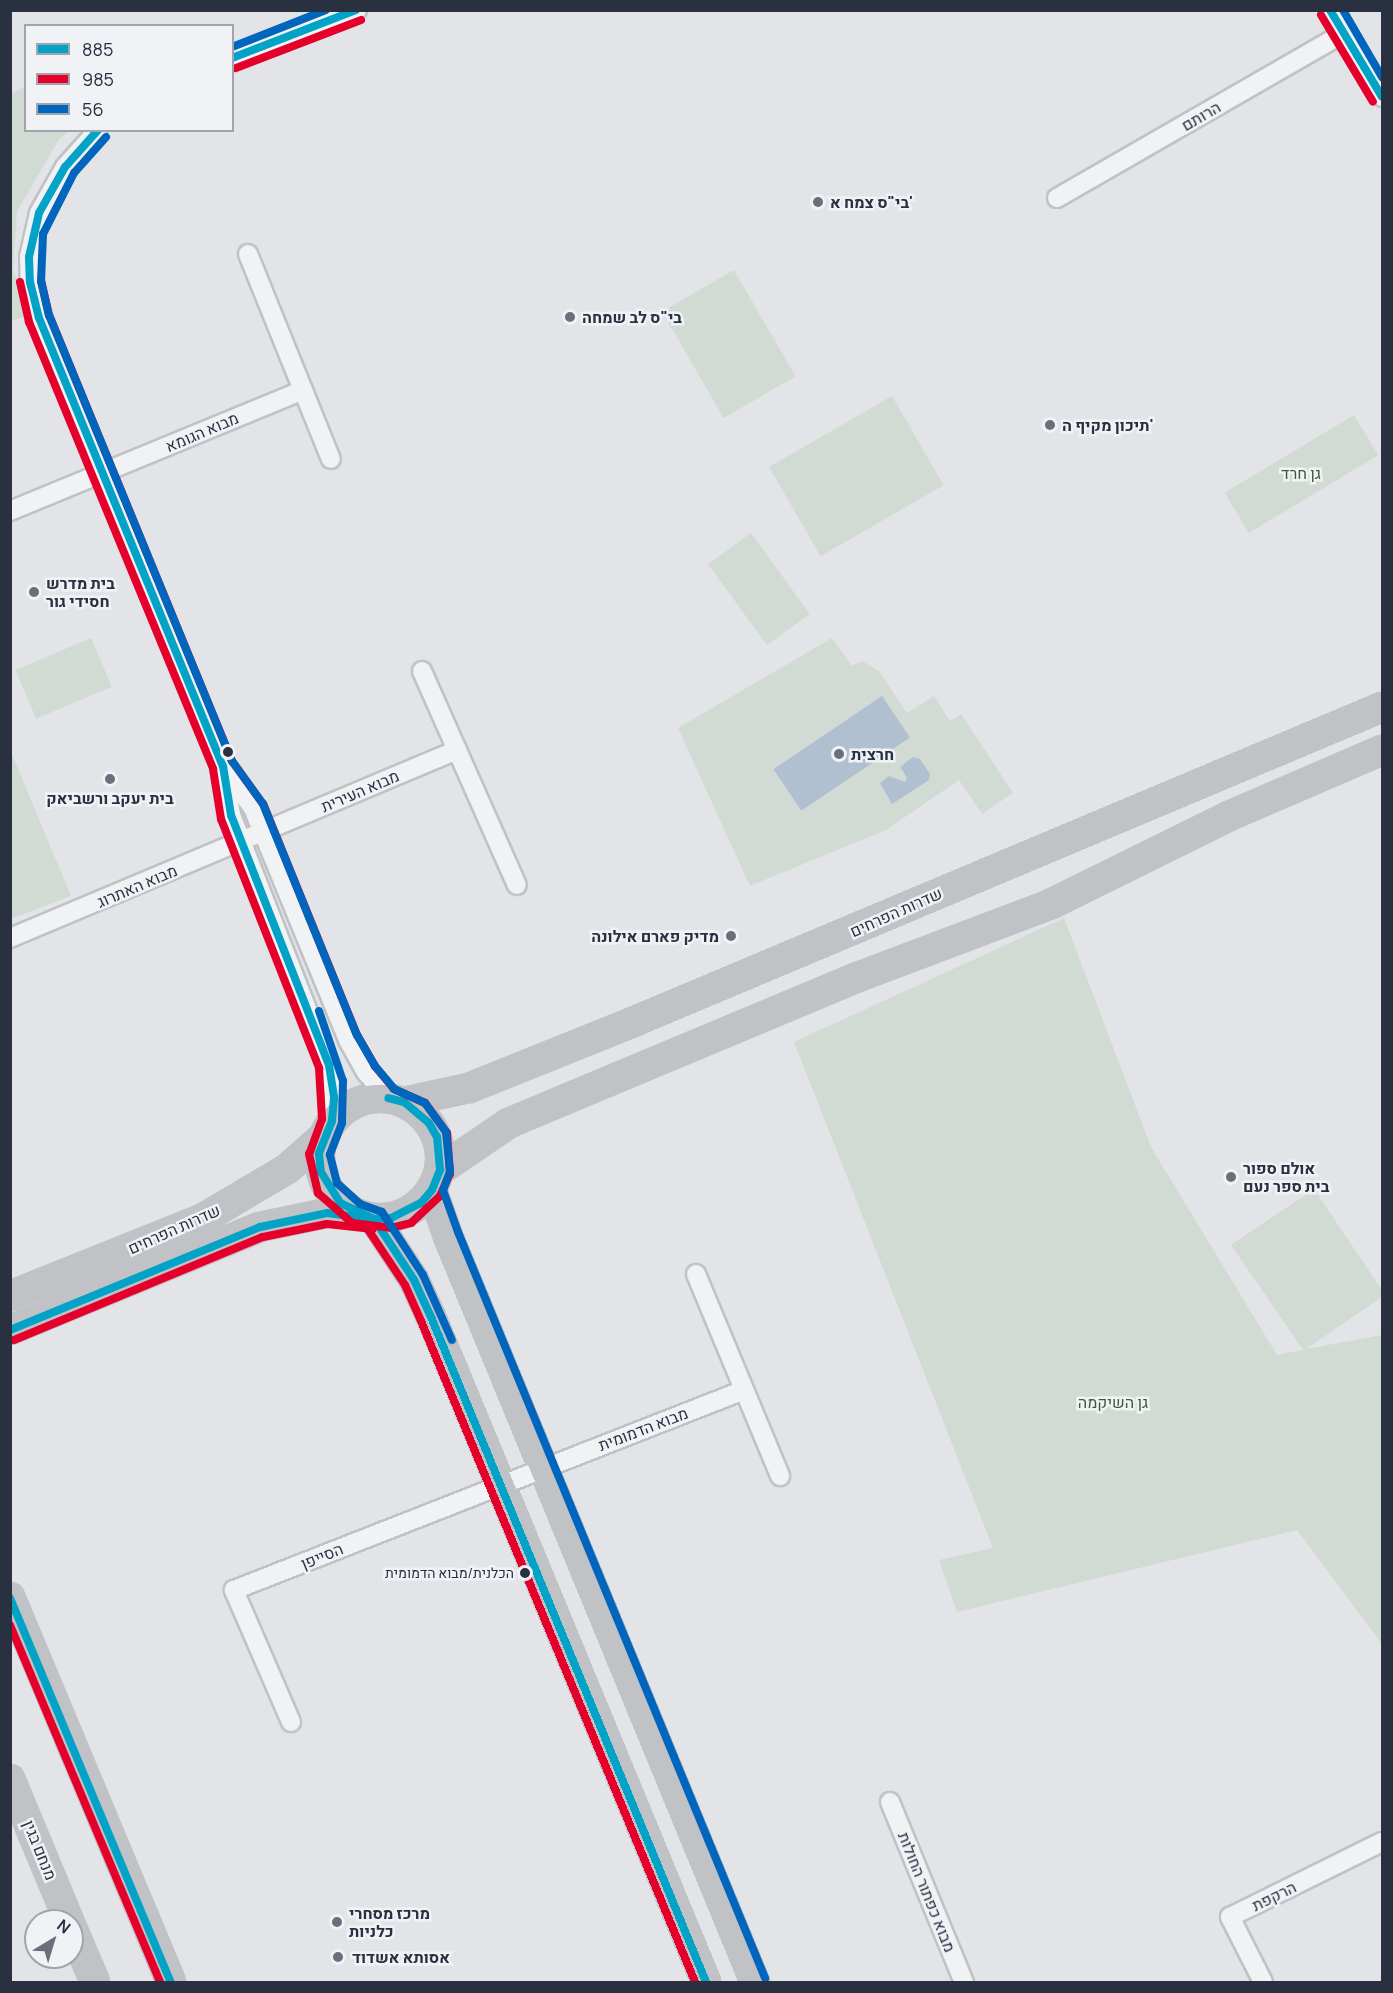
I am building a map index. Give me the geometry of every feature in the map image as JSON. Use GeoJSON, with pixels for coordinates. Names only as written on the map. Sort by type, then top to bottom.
{"type":"FeatureCollection","features":[{"type":"Feature","properties":{"kind":"street"},"geometry":{"type":"LineString","coordinates":[[234,57],[357,10]]}},
{"type":"Feature","properties":{"kind":"street"},"geometry":{"type":"LineString","coordinates":[[1330,10],[1383,97]]}},
{"type":"Feature","properties":{"kind":"street","name":"הרותם"},"geometry":{"type":"LineString","coordinates":[[1057,198],[1344,33]]}},
{"type":"Feature","properties":{"kind":"street"},"geometry":{"type":"LineString","coordinates":[[96,132],[79,148],[49,193],[33,231],[30,282],[39,318],[101,474],[223,766],[231,815],[329,1065],[334,1098],[328,1129],[319,1154],[328,1189],[364,1216],[414,1280],[502,1484],[706,1983]]}},
{"type":"Feature","properties":{"kind":"street"},"geometry":{"type":"LineString","coordinates":[[248,254],[331,459]]}},
{"type":"Feature","properties":{"kind":"street","name":"מבוא הגומא"},"geometry":{"type":"LineString","coordinates":[[10,511],[303,390]]}},
{"type":"Feature","properties":{"kind":"street"},"geometry":{"type":"LineString","coordinates":[[422,671],[517,885]]}},
{"type":"Feature","properties":{"kind":"street","name":"שדרות הפרחים"},"geometry":{"type":"LineString","coordinates":[[396,1100],[469,1088],[611,1031],[1383,707]]}},
{"type":"Feature","properties":{"kind":"street","name":"מבוא העירית"},"geometry":{"type":"LineString","coordinates":[[264,833],[457,750]]}},
{"type":"Feature","properties":{"kind":"street"},"geometry":{"type":"LineString","coordinates":[[364,1216],[407,1213],[436,1180],[509,1123],[858,977],[1051,904],[1229,816],[1383,750]]}},
{"type":"Feature","properties":{"kind":"street"},"geometry":{"type":"LineString","coordinates":[[223,766],[242,789],[264,833],[348,1040],[366,1071],[396,1100],[418,1111],[437,1137],[436,1180],[448,1236],[755,1983]]}},
{"type":"Feature","properties":{"kind":"street","name":"מבוא האתרוג"},"geometry":{"type":"LineString","coordinates":[[10,938],[264,833]]}},
{"type":"Feature","properties":{"kind":"street"},"geometry":{"type":"LineString","coordinates":[[328,1129],[357,1102],[396,1100]]}},
{"type":"Feature","properties":{"kind":"street","name":"שדרות הפרחים"},"geometry":{"type":"LineString","coordinates":[[10,1296],[204,1218],[287,1170],[328,1129]]}},
{"type":"Feature","properties":{"kind":"street","name":"שדרות הפרחים"},"geometry":{"type":"LineString","coordinates":[[10,1330],[260,1227],[327,1213],[364,1216]]}},
{"type":"Feature","properties":{"kind":"street"},"geometry":{"type":"LineString","coordinates":[[696,1274],[780,1476]]}},
{"type":"Feature","properties":{"kind":"street","name":"מבוא הדמומית"},"geometry":{"type":"LineString","coordinates":[[543,1468],[744,1390]]}},
{"type":"Feature","properties":{"kind":"street","name":"הסייפן"},"geometry":{"type":"LineString","coordinates":[[291,1722],[234,1590],[543,1468]]}},
{"type":"Feature","properties":{"kind":"street"},"geometry":{"type":"LineString","coordinates":[[10,1597],[171,1983]]}},
{"type":"Feature","properties":{"kind":"street","name":"מנחם בגין"},"geometry":{"type":"LineString","coordinates":[[10,1779],[64,1909]]}},
{"type":"Feature","properties":{"kind":"street","name":"מבוא כפתור החולות"},"geometry":{"type":"LineString","coordinates":[[890,1802],[964,1983]]}},
{"type":"Feature","properties":{"kind":"street","name":"הרקפת"},"geometry":{"type":"LineString","coordinates":[[1263,1983],[1230,1917],[1383,1842]]}},
{"type":"Feature","properties":{"kind":"street"},"geometry":{"type":"LineString","coordinates":[[84,1957],[95,1983]]}},
{"type":"Feature","properties":{"kind":"green space"},"geometry":{"type":"Polygon","coordinates":[[[24,88],[24,132],[68,132],[60,138],[17,211],[13,270],[32,314],[11,321],[11,94],[24,88]]]}},
{"type":"Feature","properties":{"kind":"green space"},"geometry":{"type":"Polygon","coordinates":[[[734,270],[796,377],[724,418],[662,312],[734,270]]]}},
{"type":"Feature","properties":{"kind":"green space"},"geometry":{"type":"Polygon","coordinates":[[[892,396],[944,485],[821,556],[769,467],[892,396]]]}},
{"type":"Feature","properties":{"kind":"green space","name":"גן חרד"},"geometry":{"type":"Polygon","coordinates":[[[1354,415],[1378,455],[1249,533],[1225,493],[1354,415]]]}},
{"type":"Feature","properties":{"kind":"green space"},"geometry":{"type":"Polygon","coordinates":[[[751,533],[810,614],[767,645],[708,564],[751,533]]]}},
{"type":"Feature","properties":{"kind":"green space"},"geometry":{"type":"Polygon","coordinates":[[[91,638],[112,687],[36,719],[16,670],[91,638]]]}},
{"type":"Feature","properties":{"kind":"green space","name":"חרצית"},"geometry":{"type":"Polygon","coordinates":[[[832,638],[852,666],[862,661],[879,671],[907,713],[934,696],[950,721],[961,714],[1013,793],[982,814],[959,780],[886,830],[750,886],[678,728],[832,638]]]}},
{"type":"Feature","properties":{"kind":"green space"},"geometry":{"type":"Polygon","coordinates":[[[11,752],[71,896],[10,919],[11,752]]]}},
{"type":"Feature","properties":{"kind":"green space","name":"גן השיקמה"},"geometry":{"type":"Polygon","coordinates":[[[1064,918],[1151,1147],[1277,1355],[1303,1350],[1231,1245],[1314,1189],[1382,1290],[1382,1297],[1306,1349],[1382,1335],[1382,1644],[1297,1530],[957,1612],[939,1560],[993,1548],[794,1042],[1064,918]]]}},
{"type":"Feature","properties":{"kind":"water"},"geometry":{"type":"Polygon","coordinates":[[[882,696],[910,737],[801,811],[773,769],[882,696]]]}},
{"type":"Feature","properties":{"kind":"water"},"geometry":{"type":"Polygon","coordinates":[[[913,757],[920,759],[930,774],[929,780],[892,804],[880,783],[889,776],[905,782],[907,778],[900,767],[913,757]]]}},
{"type":"Feature","properties":{"kind":"transit line","name":"56"},"geometry":{"type":"LineString","coordinates":[[234,46],[326,10]]}},
{"type":"Feature","properties":{"kind":"transit line","name":"885"},"geometry":{"type":"LineString","coordinates":[[234,57],[356,10]]}},
{"type":"Feature","properties":{"kind":"transit line","name":"885"},"geometry":{"type":"LineString","coordinates":[[1330,10],[1382,97]]}},
{"type":"Feature","properties":{"kind":"transit line","name":"56"},"geometry":{"type":"LineString","coordinates":[[1343,10],[1382,77]]}},
{"type":"Feature","properties":{"kind":"transit line","name":"985"},"geometry":{"type":"LineString","coordinates":[[1321,15],[1373,102]]}},
{"type":"Feature","properties":{"kind":"transit line","name":"985"},"geometry":{"type":"LineString","coordinates":[[236,68],[361,20]]}},
{"type":"Feature","properties":{"kind":"transit line","name":"885"},"geometry":{"type":"LineString","coordinates":[[96,132],[65,167],[39,213],[29,257],[30,282],[39,318],[223,766],[231,815],[329,1065],[334,1098],[332,1121],[319,1154],[321,1172],[340,1203],[374,1219],[391,1218],[421,1203],[432,1190],[440,1170],[437,1137],[429,1123],[404,1102],[388,1098]]}},
{"type":"Feature","properties":{"kind":"transit line","name":"56"},"geometry":{"type":"LineString","coordinates":[[106,137],[74,173],[43,234],[41,281],[49,315],[232,761],[263,804],[357,1035],[375,1066],[394,1089],[425,1103],[446,1132],[450,1171],[443,1190],[458,1232],[765,1978]]}},
{"type":"Feature","properties":{"kind":"transit line","name":"985"},"geometry":{"type":"LineString","coordinates":[[20,282],[29,322],[213,769],[221,819],[319,1068],[322,1119],[309,1154],[318,1193],[352,1223],[391,1228],[411,1223],[440,1196],[450,1174],[447,1133],[425,1103],[394,1089],[375,1066],[357,1035],[263,804],[232,761],[49,315],[41,281]]}},
{"type":"Feature","properties":{"kind":"transit line","name":"56"},"geometry":{"type":"LineString","coordinates":[[319,1011],[343,1081],[342,1123],[330,1155],[337,1183],[360,1204],[382,1212],[423,1275],[452,1340]]}},
{"type":"Feature","properties":{"kind":"transit line","name":"885"},"geometry":{"type":"LineString","coordinates":[[10,1330],[260,1227],[327,1213],[374,1219]]}},
{"type":"Feature","properties":{"kind":"transit line","name":"885"},"geometry":{"type":"LineString","coordinates":[[374,1219],[414,1280],[431,1317],[706,1982]]}},
{"type":"Feature","properties":{"kind":"transit line","name":"985"},"geometry":{"type":"LineString","coordinates":[[14,1340],[263,1237],[327,1224],[373,1229]]}},
{"type":"Feature","properties":{"kind":"transit line","name":"985"},"geometry":{"type":"LineString","coordinates":[[365,1225],[405,1285],[421,1321],[695,1982]]}},
{"type":"Feature","properties":{"kind":"transit line","name":"885"},"geometry":{"type":"LineString","coordinates":[[10,1598],[171,1982]]}},
{"type":"Feature","properties":{"kind":"transit line","name":"985"},"geometry":{"type":"LineString","coordinates":[[10,1625],[160,1982]]}},
{"type":"Feature","properties":{"kind":"place","name":"בי\"ס צמח א'"},"geometry":{"type":"Point","coordinates":[818,202]}},
{"type":"Feature","properties":{"kind":"place","name":"בי\"ס לב שמחה"},"geometry":{"type":"Point","coordinates":[570,317]}},
{"type":"Feature","properties":{"kind":"place","name":"תיכון מקיף ה'"},"geometry":{"type":"Point","coordinates":[1050,425]}},
{"type":"Feature","properties":{"kind":"place","name":"בית מדרש חסידי גור"},"geometry":{"type":"Point","coordinates":[34,592]}},
{"type":"Feature","properties":{"kind":"place","name":"חרצית"},"geometry":{"type":"Point","coordinates":[839,754]}},
{"type":"Feature","properties":{"kind":"place","name":"בית יעקב ורשביאק"},"geometry":{"type":"Point","coordinates":[110,779]}},
{"type":"Feature","properties":{"kind":"place","name":"מדיק פארם אילונה"},"geometry":{"type":"Point","coordinates":[731,936]}},
{"type":"Feature","properties":{"kind":"place","name":"אולם ספור בית ספר נעם"},"geometry":{"type":"Point","coordinates":[1231,1177]}},
{"type":"Feature","properties":{"kind":"place","name":"הכלנית/מבוא הדמומית"},"geometry":{"type":"Point","coordinates":[525,1573]}},
{"type":"Feature","properties":{"kind":"place","name":"מרכז מסחרי כלניות"},"geometry":{"type":"Point","coordinates":[337,1922]}},
{"type":"Feature","properties":{"kind":"place","name":"אסותא אשדוד"},"geometry":{"type":"Point","coordinates":[338,1957]}}]}
